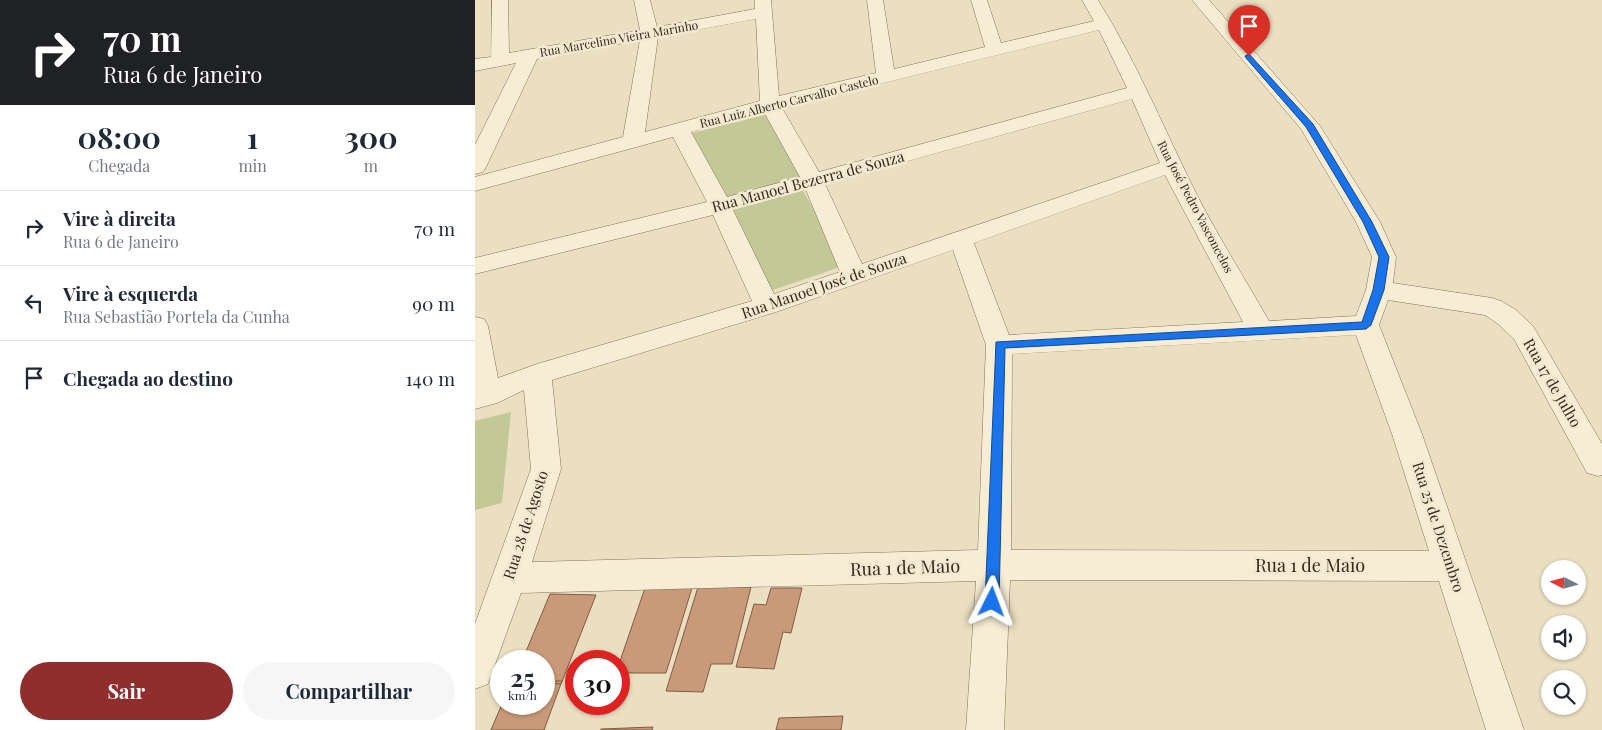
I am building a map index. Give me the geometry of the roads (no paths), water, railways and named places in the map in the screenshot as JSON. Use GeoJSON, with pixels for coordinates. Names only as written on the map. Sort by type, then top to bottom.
{"type":"FeatureCollection","features":[{"type":"Feature","properties":{"kind":"street"},"geometry":{"type":"LineString","coordinates":[[500,0],[500,60]]}},
{"type":"Feature","properties":{"kind":"street"},"geometry":{"type":"LineString","coordinates":[[633,142],[650,33],[642,0]]}},
{"type":"Feature","properties":{"kind":"street"},"geometry":{"type":"LineString","coordinates":[[875,0],[886,78]]}},
{"type":"Feature","properties":{"kind":"street"},"geometry":{"type":"LineString","coordinates":[[979,0],[995,51]]}},
{"type":"Feature","properties":{"kind":"street","name":"Rua José Pedro Vasconcelos"},"geometry":{"type":"LineString","coordinates":[[1090,0],[1105,23],[1139,91],[1171,166],[1262,332]]}},
{"type":"Feature","properties":{"kind":"street"},"geometry":{"type":"LineString","coordinates":[[999,345],[1366,325],[1379,290],[1384,257],[1368,222],[1310,126],[1200,0]]}},
{"type":"Feature","properties":{"kind":"street"},"geometry":{"type":"LineString","coordinates":[[763,7],[770,106],[813,181],[854,275]]}},
{"type":"Feature","properties":{"kind":"street","name":"Rua Marcelino Vieira Marinho"},"geometry":{"type":"LineString","coordinates":[[475,65],[650,33],[763,7]]}},
{"type":"Feature","properties":{"kind":"street","name":"Rua Luiz Alberto Carvalho Castelo"},"geometry":{"type":"LineString","coordinates":[[475,184],[679,129],[1105,23]]}},
{"type":"Feature","properties":{"kind":"street"},"geometry":{"type":"LineString","coordinates":[[475,168],[529,56]]}},
{"type":"Feature","properties":{"kind":"street","name":"Rua Manoel Bezerra de Souza"},"geometry":{"type":"LineString","coordinates":[[475,266],[720,206],[1139,91]]}},
{"type":"Feature","properties":{"kind":"street"},"geometry":{"type":"LineString","coordinates":[[679,129],[720,206],[767,306]]}},
{"type":"Feature","properties":{"kind":"street","name":"Rua Manoel José de Souza"},"geometry":{"type":"LineString","coordinates":[[481,396],[537,374],[767,306],[1171,166]]}},
{"type":"Feature","properties":{"kind":"street"},"geometry":{"type":"LineString","coordinates":[[961,240],[999,345],[994,565],[985,730]]}},
{"type":"Feature","properties":{"kind":"street","name":"Rua 17 de Julho"},"geometry":{"type":"LineString","coordinates":[[1379,290],[1492,307],[1507,317],[1524,333],[1598,464]]}},
{"type":"Feature","properties":{"kind":"street","name":"Rua 25 de Dezembro"},"geometry":{"type":"LineString","coordinates":[[1366,325],[1407,434],[1505,730]]}},
{"type":"Feature","properties":{"kind":"street"},"geometry":{"type":"LineString","coordinates":[[475,326],[481,396]]}},
{"type":"Feature","properties":{"kind":"street","name":"Rua 28 de Agosto"},"geometry":{"type":"LineString","coordinates":[[475,672],[510,578],[546,469],[537,374]]}},
{"type":"Feature","properties":{"kind":"street","name":"Rua 1 de Maio"},"geometry":{"type":"LineString","coordinates":[[510,578],[994,565],[1451,566]]}}]}
